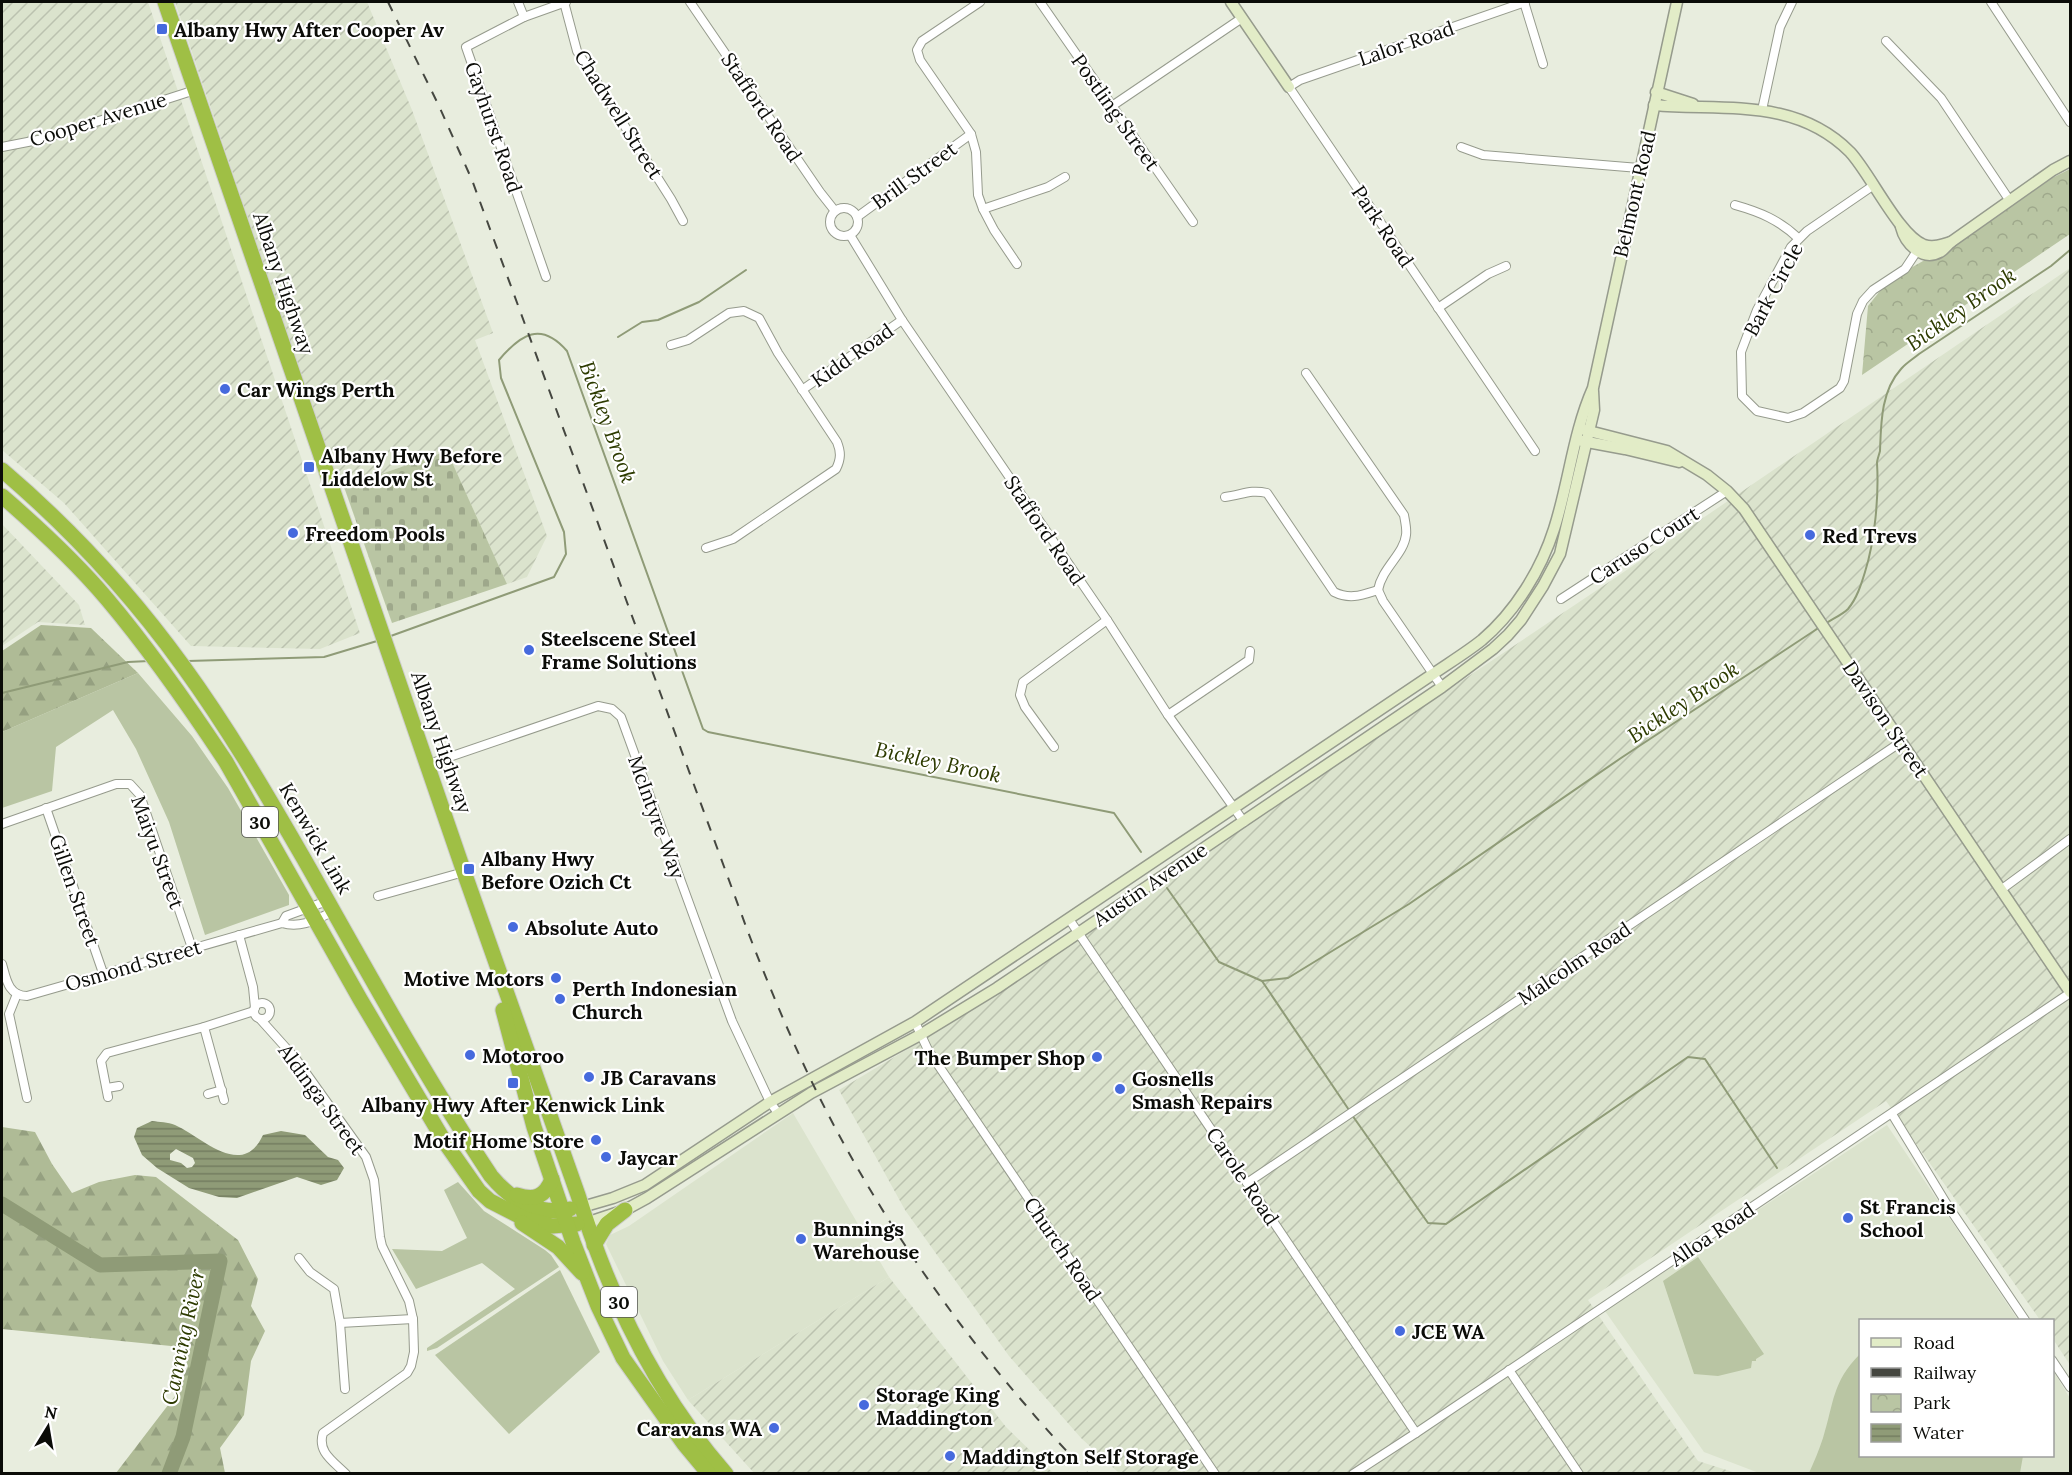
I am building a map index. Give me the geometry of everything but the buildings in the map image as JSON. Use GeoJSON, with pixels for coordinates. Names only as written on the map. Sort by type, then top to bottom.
{"type":"FeatureCollection","features":[{"type":"Feature","properties":{"kind":"highway","name":"Albany Highway"},"geometry":{"type":"LineString","coordinates":[[157,2],[191,91],[461,873],[594,1245],[624,1314],[660,1384],[690,1430],[726,1473]]}},
{"type":"Feature","properties":{"kind":"highway","name":"Albany Highway"},"geometry":{"type":"LineString","coordinates":[[165,2],[191,91]]}},
{"type":"Feature","properties":{"kind":"highway","name":"Kenwick Link"},"geometry":{"type":"LineString","coordinates":[[2,470],[79,541],[118,584],[183,666],[218,716],[474,1151],[501,1188],[512,1197],[534,1208],[562,1211],[582,1207]]}},
{"type":"Feature","properties":{"kind":"highway","name":"Kenwick Link"},"geometry":{"type":"LineString","coordinates":[[2,496],[67,556],[106,598],[167,675],[226,762],[446,1144],[475,1185],[490,1201],[525,1219],[552,1226],[586,1223]]}},
{"type":"Feature","properties":{"kind":"highway","name":"Albany Highway"},"geometry":{"type":"LineString","coordinates":[[461,873],[494,980],[534,1127],[586,1277],[623,1358],[684,1444],[709,1473]]}},
{"type":"Feature","properties":{"kind":"highway"},"geometry":{"type":"LineString","coordinates":[[501,1188],[532,1198],[545,1192],[552,1179]]}},
{"type":"Feature","properties":{"kind":"highway","name":"30"},"geometry":{"type":"LineString","coordinates":[[490,1201],[549,1240],[586,1277]]}},
{"type":"Feature","properties":{"kind":"highway"},"geometry":{"type":"LineString","coordinates":[[594,1245],[607,1224],[625,1210]]}},
{"type":"Feature","properties":{"kind":"main road","name":"Park Road"},"geometry":{"type":"LineString","coordinates":[[1231,2],[1289,87]]}},
{"type":"Feature","properties":{"kind":"main road","name":"Belmont Road"},"geometry":{"type":"LineString","coordinates":[[1583,435],[1594,410],[1593,388],[1639,168],[1677,2]]}},
{"type":"Feature","properties":{"kind":"main road"},"geometry":{"type":"LineString","coordinates":[[1656,92],[1697,106]]}},
{"type":"Feature","properties":{"kind":"main road"},"geometry":{"type":"LineString","coordinates":[[1654,105],[1784,113],[1827,133],[1850,152],[1900,225],[1907,243],[1932,254],[1940,252],[1951,242],[2070,160]]}},
{"type":"Feature","properties":{"kind":"main road","name":"Davison Street"},"geometry":{"type":"LineString","coordinates":[[1583,435],[1685,463],[1707,475],[1744,508],[2070,992]]}},
{"type":"Feature","properties":{"kind":"main road","name":"Austin Avenue"},"geometry":{"type":"LineString","coordinates":[[582,1207],[645,1185],[770,1102],[915,1022],[1433,674],[1490,633],[1521,595],[1555,528],[1583,435]]}},
{"type":"Feature","properties":{"kind":"main road","name":"Austin Avenue"},"geometry":{"type":"LineString","coordinates":[[586,1223],[625,1210],[811,1093],[920,1035],[997,987],[1442,687],[1492,649],[1521,620],[1560,554],[1583,435]]}},
{"type":"Feature","properties":{"kind":"street"},"geometry":{"type":"LineString","coordinates":[[518,2],[524,17]]}},
{"type":"Feature","properties":{"kind":"street","name":"Gayhurst Road"},"geometry":{"type":"LineString","coordinates":[[546,277],[466,46],[524,17],[565,2]]}},
{"type":"Feature","properties":{"kind":"street","name":"Chadwell Street"},"geometry":{"type":"LineString","coordinates":[[565,2],[577,51],[683,221]]}},
{"type":"Feature","properties":{"kind":"street","name":"Stafford Road"},"geometry":{"type":"LineString","coordinates":[[690,2],[835,211],[829,222],[833,232],[842,236],[850,235],[902,320],[1107,620],[1168,715],[1244,822]]}},
{"type":"Feature","properties":{"kind":"street"},"geometry":{"type":"LineString","coordinates":[[980,2],[922,41],[917,50],[920,60],[971,134],[976,152],[978,195],[994,230],[1017,264]]}},
{"type":"Feature","properties":{"kind":"street","name":"Postling Street"},"geometry":{"type":"LineString","coordinates":[[1040,2],[1193,222]]}},
{"type":"Feature","properties":{"kind":"street"},"geometry":{"type":"LineString","coordinates":[[1524,2],[1544,64]]}},
{"type":"Feature","properties":{"kind":"street","name":"Lalor Road"},"geometry":{"type":"LineString","coordinates":[[1289,87],[1300,80],[1524,2]]}},
{"type":"Feature","properties":{"kind":"street"},"geometry":{"type":"LineString","coordinates":[[1762,110],[1780,27],[1791,2]]}},
{"type":"Feature","properties":{"kind":"street"},"geometry":{"type":"LineString","coordinates":[[1991,2],[2070,122]]}},
{"type":"Feature","properties":{"kind":"street"},"geometry":{"type":"LineString","coordinates":[[1112,106],[1242,18]]}},
{"type":"Feature","properties":{"kind":"street"},"geometry":{"type":"LineString","coordinates":[[1886,41],[1941,98],[2010,201]]}},
{"type":"Feature","properties":{"kind":"street","name":"Park Road"},"geometry":{"type":"LineString","coordinates":[[1289,87],[1535,451]]}},
{"type":"Feature","properties":{"kind":"street","name":"Cooper Avenue"},"geometry":{"type":"LineString","coordinates":[[2,147],[43,139],[191,91]]}},
{"type":"Feature","properties":{"kind":"street","name":"Brill Street"},"geometry":{"type":"LineString","coordinates":[[857,217],[971,134]]}},
{"type":"Feature","properties":{"kind":"street"},"geometry":{"type":"LineString","coordinates":[[1461,147],[1483,155],[1639,168]]}},
{"type":"Feature","properties":{"kind":"street"},"geometry":{"type":"LineString","coordinates":[[983,209],[1048,187],[1065,177]]}},
{"type":"Feature","properties":{"kind":"street","name":"Bark Circle"},"geometry":{"type":"LineString","coordinates":[[1874,186],[1798,238],[1791,247],[1757,310],[1741,352],[1742,396],[1757,411],[1788,418],[1803,413],[1840,388],[1844,381],[1857,314],[1863,301],[1873,290],[1905,269],[1919,248]]}},
{"type":"Feature","properties":{"kind":"street"},"geometry":{"type":"LineString","coordinates":[[1735,205],[1770,216],[1785,225],[1798,238]]}},
{"type":"Feature","properties":{"kind":"street"},"geometry":{"type":"LineString","coordinates":[[835,211],[839,208],[848,208],[857,217],[857,227],[850,235]]}},
{"type":"Feature","properties":{"kind":"street"},"geometry":{"type":"LineString","coordinates":[[1438,308],[1488,274],[1506,266]]}},
{"type":"Feature","properties":{"kind":"street"},"geometry":{"type":"LineString","coordinates":[[671,345],[688,340],[729,313],[744,311],[759,318],[802,390],[837,442],[840,452],[840,461],[836,469],[733,539],[706,548]]}},
{"type":"Feature","properties":{"kind":"street","name":"Kidd Road"},"geometry":{"type":"LineString","coordinates":[[802,390],[902,320]]}},
{"type":"Feature","properties":{"kind":"street"},"geometry":{"type":"LineString","coordinates":[[1306,374],[1404,515],[1406,533],[1404,543],[1380,579],[1378,590],[1383,601],[1442,687]]}},
{"type":"Feature","properties":{"kind":"street"},"geometry":{"type":"LineString","coordinates":[[1226,497],[1253,489],[1267,493],[1334,592],[1343,597],[1353,597],[1378,590]]}},
{"type":"Feature","properties":{"kind":"street","name":"Caruso Court"},"geometry":{"type":"LineString","coordinates":[[1561,599],[1727,491]]}},
{"type":"Feature","properties":{"kind":"street"},"geometry":{"type":"LineString","coordinates":[[1054,747],[1025,707],[1020,695],[1023,682],[1107,620]]}},
{"type":"Feature","properties":{"kind":"street"},"geometry":{"type":"LineString","coordinates":[[1168,715],[1249,660],[1250,651]]}},
{"type":"Feature","properties":{"kind":"street","name":"McIntyre Way"},"geometry":{"type":"LineString","coordinates":[[424,766],[598,706],[612,709],[621,717],[732,1021],[770,1102],[778,1113]]}},
{"type":"Feature","properties":{"kind":"street","name":"Malcolm Road"},"geometry":{"type":"LineString","coordinates":[[1247,1183],[1900,742]]}},
{"type":"Feature","properties":{"kind":"street","name":"Maiyu Street"},"geometry":{"type":"LineString","coordinates":[[2,824],[116,784],[130,784],[140,795],[192,948]]}},
{"type":"Feature","properties":{"kind":"street","name":"Gillen Street"},"geometry":{"type":"LineString","coordinates":[[46,808],[103,973]]}},
{"type":"Feature","properties":{"kind":"street"},"geometry":{"type":"LineString","coordinates":[[2002,889],[2070,838]]}},
{"type":"Feature","properties":{"kind":"street"},"geometry":{"type":"LineString","coordinates":[[378,896],[461,873]]}},
{"type":"Feature","properties":{"kind":"street","name":"Osmond Street"},"geometry":{"type":"LineString","coordinates":[[17,994],[27,996],[282,923],[292,926],[331,906]]}},
{"type":"Feature","properties":{"kind":"street","name":"Osmond Street"},"geometry":{"type":"LineString","coordinates":[[282,923],[286,916],[312,914],[331,906]]}},
{"type":"Feature","properties":{"kind":"street","name":"Carole Road"},"geometry":{"type":"LineString","coordinates":[[1069,919],[1416,1433]]}},
{"type":"Feature","properties":{"kind":"street","name":"Aldinga Street"},"geometry":{"type":"LineString","coordinates":[[239,935],[259,1012],[296,1059],[366,1157],[374,1180],[380,1237],[389,1262],[410,1300],[413,1319],[413,1359],[407,1373],[328,1428],[320,1441],[321,1448],[346,1473]]}},
{"type":"Feature","properties":{"kind":"street"},"geometry":{"type":"LineString","coordinates":[[2,964],[8,984],[17,994],[9,1014],[27,1098]]}},
{"type":"Feature","properties":{"kind":"street","name":"Alloa Road"},"geometry":{"type":"LineString","coordinates":[[1353,1473],[1509,1371],[2070,992]]}},
{"type":"Feature","properties":{"kind":"street"},"geometry":{"type":"LineString","coordinates":[[119,1086],[107,1093],[101,1061],[106,1053],[259,1012]]}},
{"type":"Feature","properties":{"kind":"street","name":"Church Road"},"geometry":{"type":"LineString","coordinates":[[915,1022],[935,1060],[1215,1473]]}},
{"type":"Feature","properties":{"kind":"street"},"geometry":{"type":"LineString","coordinates":[[204,1027],[224,1100]]}},
{"type":"Feature","properties":{"kind":"street"},"geometry":{"type":"LineString","coordinates":[[208,1094],[222,1090]]}},
{"type":"Feature","properties":{"kind":"street"},"geometry":{"type":"LineString","coordinates":[[1892,1114],[1946,1203],[2024,1319]]}},
{"type":"Feature","properties":{"kind":"street"},"geometry":{"type":"LineString","coordinates":[[299,1258],[310,1272],[334,1289],[340,1323],[345,1389]]}},
{"type":"Feature","properties":{"kind":"street"},"geometry":{"type":"LineString","coordinates":[[340,1323],[413,1319]]}},
{"type":"Feature","properties":{"kind":"street"},"geometry":{"type":"LineString","coordinates":[[2054,1363],[2070,1387]]}},
{"type":"Feature","properties":{"kind":"street"},"geometry":{"type":"LineString","coordinates":[[1509,1371],[1579,1473]]}},
{"type":"Feature","properties":{"kind":"shaded area"},"geometry":{"type":"Polygon","coordinates":[[[2,2],[148,2],[360,633],[320,649],[191,646],[64,503],[2,450],[2,2]]]}},
{"type":"Feature","properties":{"kind":"shaded area"},"geometry":{"type":"Polygon","coordinates":[[[175,2],[367,2],[412,110],[493,333],[475,340],[547,536],[527,577],[507,584],[447,451],[344,487],[332,466],[175,2]]]}},
{"type":"Feature","properties":{"kind":"shaded area"},"geometry":{"type":"Polygon","coordinates":[[[2070,268],[2070,1365],[2054,1341],[2054,1319],[2039,1319],[1886,1101],[1588,1300],[1698,1461],[1736,1473],[1119,1473],[1081,1438],[1009,1356],[905,1210],[839,1090],[953,1022],[1612,580],[2070,268]]]}},
{"type":"Feature","properties":{"kind":"shaded area"},"geometry":{"type":"Polygon","coordinates":[[[2,524],[79,605],[85,625],[38,622],[2,646],[2,524]]]}},
{"type":"Feature","properties":{"kind":"shaded area"},"geometry":{"type":"Polygon","coordinates":[[[793,1113],[889,1277],[688,1400],[663,1361],[606,1244],[610,1235],[629,1226],[793,1113]]]}},
{"type":"Feature","properties":{"kind":"shaded area","name":"St Francis School"},"geometry":{"type":"Polygon","coordinates":[[[1887,1125],[2017,1319],[1859,1319],[1859,1457],[2054,1457],[2054,1373],[2070,1398],[2070,1473],[1759,1473],[1704,1452],[1605,1311],[1887,1125]]]}},
{"type":"Feature","properties":{"kind":"shaded area"},"geometry":{"type":"Polygon","coordinates":[[[889,1277],[1006,1427],[1053,1473],[754,1473],[688,1400],[889,1277]]]}},
{"type":"Feature","properties":{"kind":"green space"},"geometry":{"type":"Polygon","coordinates":[[[2070,169],[2070,234],[1862,375],[1868,306],[1888,281],[1979,229],[2052,178],[2070,169]]]}},
{"type":"Feature","properties":{"kind":"green space"},"geometry":{"type":"Polygon","coordinates":[[[447,451],[507,584],[392,623],[344,487],[447,451]]]}},
{"type":"Feature","properties":{"kind":"green space"},"geometry":{"type":"Polygon","coordinates":[[[41,625],[91,628],[138,673],[2,732],[2,651],[41,625]]]}},
{"type":"Feature","properties":{"kind":"green space"},"geometry":{"type":"Polygon","coordinates":[[[138,673],[192,736],[228,788],[289,895],[289,905],[205,935],[169,822],[136,749],[113,710],[56,747],[52,791],[2,808],[2,732],[138,673]]]}},
{"type":"Feature","properties":{"kind":"green space"},"geometry":{"type":"Polygon","coordinates":[[[2,1127],[35,1132],[52,1164],[72,1193],[99,1182],[135,1175],[156,1177],[238,1240],[258,1279],[251,1306],[265,1331],[251,1361],[244,1415],[220,1448],[225,1473],[116,1473],[175,1396],[188,1366],[181,1347],[2,1329],[2,1127]]]}},
{"type":"Feature","properties":{"kind":"green space"},"geometry":{"type":"Polygon","coordinates":[[[458,1182],[484,1211],[545,1250],[559,1267],[437,1348],[427,1351],[427,1348],[515,1289],[482,1263],[416,1289],[392,1249],[442,1251],[467,1238],[444,1190],[458,1182]]]}},
{"type":"Feature","properties":{"kind":"green space"},"geometry":{"type":"Polygon","coordinates":[[[1698,1257],[1764,1354],[1756,1361],[1752,1361],[1751,1368],[1718,1376],[1694,1374],[1663,1281],[1698,1257]]]}},
{"type":"Feature","properties":{"kind":"green space"},"geometry":{"type":"Polygon","coordinates":[[[560,1270],[600,1352],[509,1434],[435,1355],[560,1270]]]}},
{"type":"Feature","properties":{"kind":"green space"},"geometry":{"type":"Polygon","coordinates":[[[1859,1355],[1859,1457],[2023,1457],[2020,1473],[1809,1473],[1823,1438],[1839,1384],[1859,1355]]]}},
{"type":"Feature","properties":{"kind":"water"},"geometry":{"type":"Polygon","coordinates":[[[152,1121],[172,1124],[209,1145],[233,1155],[244,1154],[254,1148],[263,1135],[281,1131],[305,1135],[328,1157],[338,1160],[344,1168],[337,1180],[321,1185],[297,1177],[237,1198],[219,1197],[189,1188],[157,1168],[142,1155],[134,1137],[137,1128],[152,1121]],[[176,1149],[170,1154],[170,1160],[181,1163],[187,1168],[192,1167],[195,1163],[193,1158],[176,1149]]]}},
{"type":"Feature","properties":{"kind":"waterway","name":"Bickley Brook"},"geometry":{"type":"LineString","coordinates":[[1825,624],[1848,609],[1856,596],[1865,572],[1876,518],[1877,463],[1883,408],[1894,378],[1919,354],[2051,266],[2070,250]]}},
{"type":"Feature","properties":{"kind":"waterway"},"geometry":{"type":"LineString","coordinates":[[618,337],[642,322],[658,320],[699,302],[746,270]]}},
{"type":"Feature","properties":{"kind":"waterway","name":"Bickley Brook"},"geometry":{"type":"LineString","coordinates":[[388,637],[554,577],[566,554],[564,532],[501,378],[499,360],[523,338],[532,334],[548,336],[567,351],[703,729],[708,732],[1114,813],[1141,852]]}},
{"type":"Feature","properties":{"kind":"waterway","name":"Bickley Brook"},"geometry":{"type":"LineString","coordinates":[[1167,888],[1219,962],[1262,981],[1288,978],[1409,904],[1621,758],[1820,627]]}},
{"type":"Feature","properties":{"kind":"waterway","name":"Bickley Brook"},"geometry":{"type":"LineString","coordinates":[[188,661],[324,657],[377,641]]}},
{"type":"Feature","properties":{"kind":"waterway","name":"Bickley Brook"},"geometry":{"type":"LineString","coordinates":[[2,693],[128,662],[149,661]]}},
{"type":"Feature","properties":{"kind":"waterway"},"geometry":{"type":"LineString","coordinates":[[1262,981],[1349,1110]]}},
{"type":"Feature","properties":{"kind":"waterway"},"geometry":{"type":"LineString","coordinates":[[1352,1115],[1428,1223],[1446,1224],[1688,1057],[1705,1059],[1777,1168]]}},
{"type":"Feature","properties":{"kind":"waterway","name":"Canning River"},"geometry":{"type":"LineString","coordinates":[[2,1204],[100,1265],[220,1261],[183,1437],[169,1474]]}},
{"type":"Feature","properties":{"kind":"railway"},"geometry":{"type":"LineString","coordinates":[[388,2],[472,180],[748,932],[810,1078],[856,1166],[909,1252],[998,1373],[1088,1474]]}},
{"type":"Feature","properties":{"kind":"place","name":"Albany Hwy After Cooper Av"},"geometry":{"type":"Point","coordinates":[162,29]}},
{"type":"Feature","properties":{"kind":"place","name":"Car Wings Perth"},"geometry":{"type":"Point","coordinates":[225,389]}},
{"type":"Feature","properties":{"kind":"place","name":"Albany Hwy Before Liddelow St"},"geometry":{"type":"Point","coordinates":[309,467]}},
{"type":"Feature","properties":{"kind":"place","name":"Freedom Pools"},"geometry":{"type":"Point","coordinates":[293,533]}},
{"type":"Feature","properties":{"kind":"place","name":"Red Trevs"},"geometry":{"type":"Point","coordinates":[1810,535]}},
{"type":"Feature","properties":{"kind":"place","name":"Steelscene Steel Frame Solutions"},"geometry":{"type":"Point","coordinates":[529,650]}},
{"type":"Feature","properties":{"kind":"place","name":"Albany Hwy Before Ozich Ct"},"geometry":{"type":"Point","coordinates":[469,869]}},
{"type":"Feature","properties":{"kind":"place","name":"Absolute Auto"},"geometry":{"type":"Point","coordinates":[513,927]}},
{"type":"Feature","properties":{"kind":"place","name":"Motive Motors"},"geometry":{"type":"Point","coordinates":[556,978]}},
{"type":"Feature","properties":{"kind":"place","name":"Perth Indonesian Church"},"geometry":{"type":"Point","coordinates":[560,999]}},
{"type":"Feature","properties":{"kind":"place","name":"Motoroo"},"geometry":{"type":"Point","coordinates":[470,1055]}},
{"type":"Feature","properties":{"kind":"place","name":"The Bumper Shop"},"geometry":{"type":"Point","coordinates":[1097,1057]}},
{"type":"Feature","properties":{"kind":"place","name":"JB Caravans"},"geometry":{"type":"Point","coordinates":[589,1077]}},
{"type":"Feature","properties":{"kind":"place","name":"Albany Hwy After Kenwick Link"},"geometry":{"type":"Point","coordinates":[513,1083]}},
{"type":"Feature","properties":{"kind":"place","name":"Gosnells Smash Repairs"},"geometry":{"type":"Point","coordinates":[1120,1089]}},
{"type":"Feature","properties":{"kind":"place","name":"Motif Home Store"},"geometry":{"type":"Point","coordinates":[596,1140]}},
{"type":"Feature","properties":{"kind":"place","name":"Jaycar"},"geometry":{"type":"Point","coordinates":[606,1157]}},
{"type":"Feature","properties":{"kind":"place","name":"St Francis School"},"geometry":{"type":"Point","coordinates":[1848,1218]}},
{"type":"Feature","properties":{"kind":"place","name":"Bunnings Warehouse"},"geometry":{"type":"Point","coordinates":[801,1239]}},
{"type":"Feature","properties":{"kind":"place","name":"JCE WA"},"geometry":{"type":"Point","coordinates":[1400,1331]}},
{"type":"Feature","properties":{"kind":"place","name":"Storage King Maddington"},"geometry":{"type":"Point","coordinates":[864,1405]}},
{"type":"Feature","properties":{"kind":"place","name":"Caravans WA"},"geometry":{"type":"Point","coordinates":[774,1428]}},
{"type":"Feature","properties":{"kind":"place","name":"Maddington Self Storage"},"geometry":{"type":"Point","coordinates":[950,1456]}}]}
